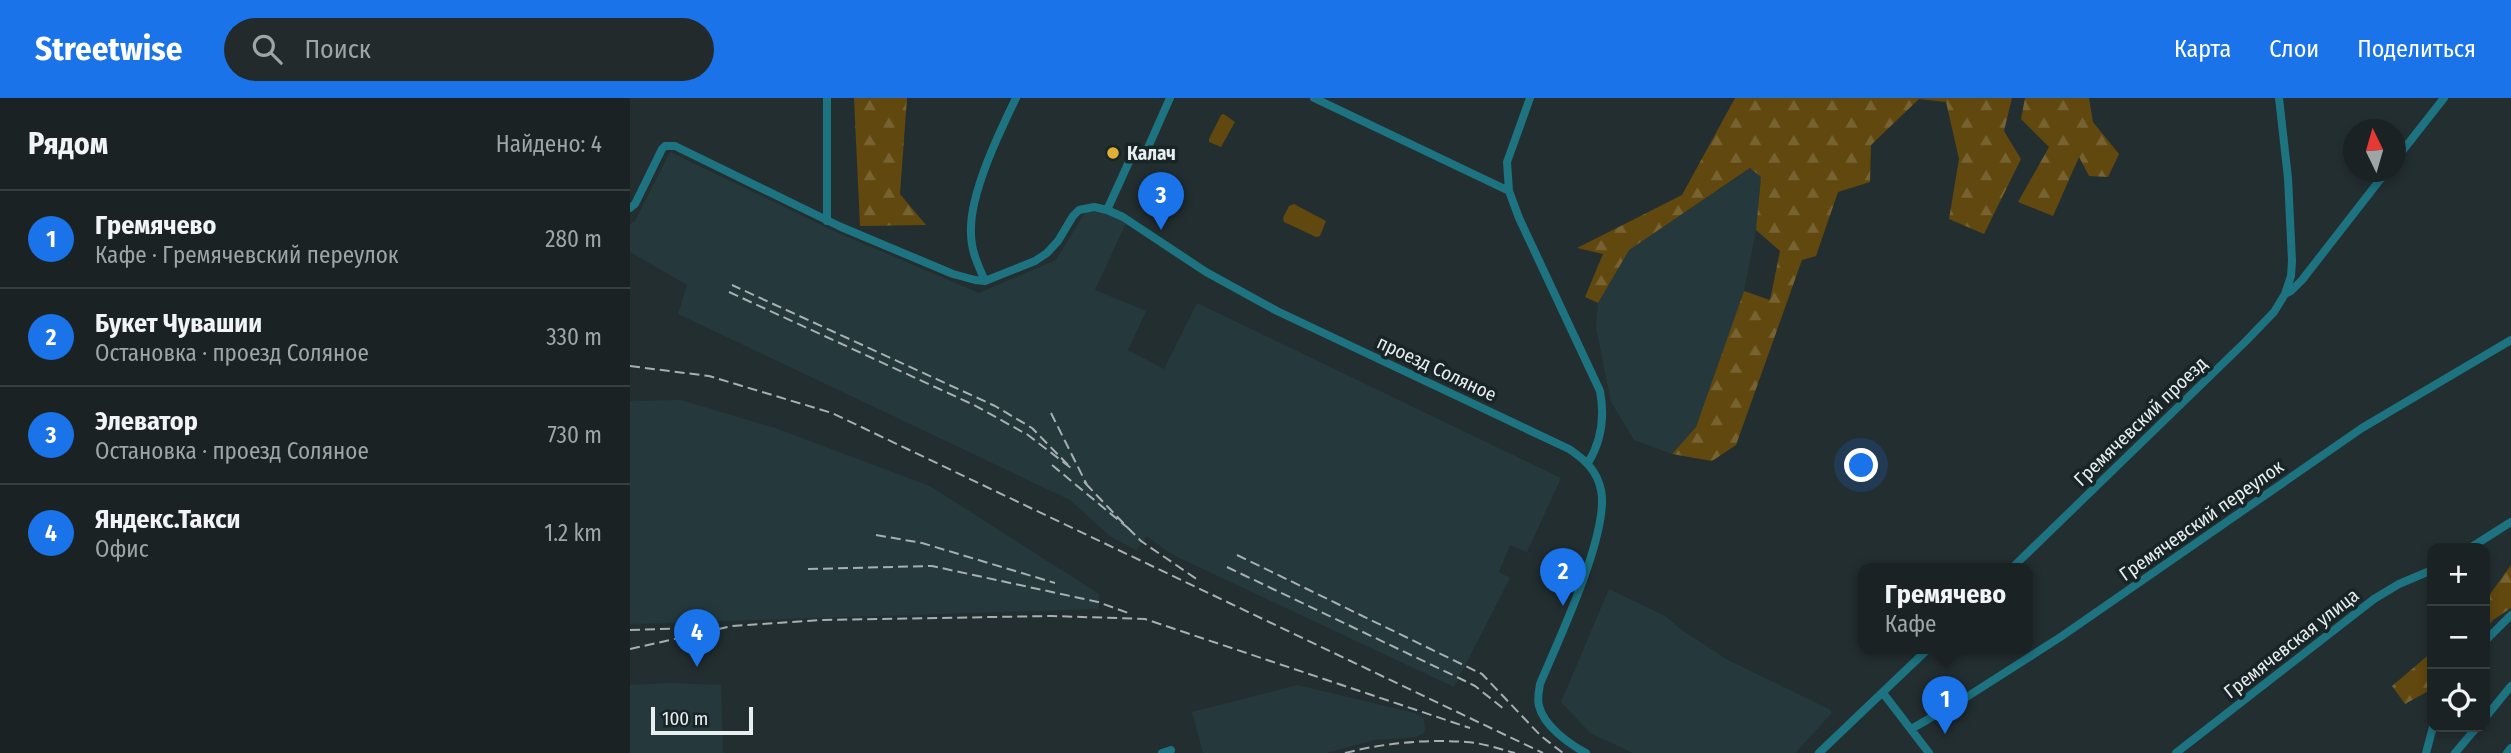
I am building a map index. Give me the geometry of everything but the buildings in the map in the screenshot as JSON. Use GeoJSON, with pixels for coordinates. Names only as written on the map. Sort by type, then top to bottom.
{"type":"FeatureCollection","features":[{"type":"Feature","properties":{"kind":"street"},"geometry":{"type":"LineString","coordinates":[[827,98],[827,221]]}},
{"type":"Feature","properties":{"kind":"street"},"geometry":{"type":"LineString","coordinates":[[985,281],[972,246],[972,216],[1001,129],[1016,98]]}},
{"type":"Feature","properties":{"kind":"street"},"geometry":{"type":"LineString","coordinates":[[630,208],[635,204],[662,149],[670,145],[686,150],[827,221],[953,274],[985,281],[1035,261],[1047,253],[1079,210],[1094,207],[1107,210],[1133,153],[1146,152],[1170,98]]}},
{"type":"Feature","properties":{"kind":"street"},"geometry":{"type":"LineString","coordinates":[[1314,98],[1509,191]]}},
{"type":"Feature","properties":{"kind":"street"},"geometry":{"type":"LineString","coordinates":[[1530,98],[1507,162],[1509,191],[1600,391],[1604,412],[1596,449],[1588,463],[1600,486],[1600,523],[1589,562],[1540,684],[1538,698],[1543,715],[1556,730],[1586,753]]}},
{"type":"Feature","properties":{"kind":"street"},"geometry":{"type":"LineString","coordinates":[[2279,98],[2288,178],[2292,261],[2285,293]]}},
{"type":"Feature","properties":{"kind":"street"},"geometry":{"type":"LineString","coordinates":[[2406,146],[2444,98]]}},
{"type":"Feature","properties":{"kind":"street"},"geometry":{"type":"LineString","coordinates":[[2285,293],[2291,291],[2301,280],[2378,182]]}},
{"type":"Feature","properties":{"kind":"street","name":"проезд Соляное"},"geometry":{"type":"LineString","coordinates":[[1107,210],[1123,217],[1206,272],[1277,311],[1545,436],[1588,463]]}},
{"type":"Feature","properties":{"kind":"street","name":"Гремячевский проезд"},"geometry":{"type":"LineString","coordinates":[[2017,563],[2245,342],[2274,312],[2285,293]]}},
{"type":"Feature","properties":{"kind":"street","name":"Гремячевский переулок"},"geometry":{"type":"LineString","coordinates":[[1911,729],[2062,636],[2362,428],[2511,340]]}},
{"type":"Feature","properties":{"kind":"street"},"geometry":{"type":"LineString","coordinates":[[2478,543],[2511,522]]}},
{"type":"Feature","properties":{"kind":"street","name":"Гремячевская улица"},"geometry":{"type":"LineString","coordinates":[[2176,753],[2374,599],[2427,572]]}},
{"type":"Feature","properties":{"kind":"street"},"geometry":{"type":"LineString","coordinates":[[2490,636],[2511,615]]}},
{"type":"Feature","properties":{"kind":"street"},"geometry":{"type":"LineString","coordinates":[[1819,753],[1923,654]]}},
{"type":"Feature","properties":{"kind":"street"},"geometry":{"type":"LineString","coordinates":[[2490,712],[2511,686]]}},
{"type":"Feature","properties":{"kind":"street"},"geometry":{"type":"LineString","coordinates":[[1883,693],[1930,753]]}},
{"type":"Feature","properties":{"kind":"street"},"geometry":{"type":"LineString","coordinates":[[2426,753],[2432,732]]}},
{"type":"Feature","properties":{"kind":"street"},"geometry":{"type":"LineString","coordinates":[[2455,753],[2473,732]]}},
{"type":"Feature","properties":{"kind":"street"},"geometry":{"type":"LineString","coordinates":[[2507,753],[2511,748]]}},
{"type":"Feature","properties":{"kind":"street"},"geometry":{"type":"LineString","coordinates":[[1161,753],[1171,750]]}},
{"type":"Feature","properties":{"kind":"shaded area"},"geometry":{"type":"Polygon","coordinates":[[[670,152],[838,233],[979,293],[1056,260],[1086,211],[1104,213],[1126,223],[1095,290],[1146,311],[1128,350],[1164,369],[1197,303],[1561,478],[1527,552],[1510,545],[1499,572],[1510,578],[1454,687],[1171,554],[1147,536],[1136,550],[1111,537],[1070,500],[678,314],[687,285],[630,252],[630,224],[635,221],[670,152]]]}},
{"type":"Feature","properties":{"kind":"shaded area"},"geometry":{"type":"Polygon","coordinates":[[[1751,168],[1761,177],[1756,230],[1744,291],[1696,427],[1672,454],[1634,440],[1611,402],[1596,327],[1598,303],[1628,250],[1751,168]]]}},
{"type":"Feature","properties":{"kind":"shaded area"},"geometry":{"type":"Polygon","coordinates":[[[681,400],[778,429],[930,486],[1099,594],[1098,609],[630,624],[630,401],[681,400]]]}},
{"type":"Feature","properties":{"kind":"shaded area"},"geometry":{"type":"Polygon","coordinates":[[[1609,589],[1665,616],[1728,660],[1831,710],[1831,714],[1795,753],[1633,753],[1590,733],[1561,702],[1609,589]]]}},
{"type":"Feature","properties":{"kind":"shaded area"},"geometry":{"type":"Polygon","coordinates":[[[630,685],[721,685],[723,753],[630,753],[630,685]]]}},
{"type":"Feature","properties":{"kind":"shaded area"},"geometry":{"type":"Polygon","coordinates":[[[1297,685],[1415,713],[1424,719],[1425,732],[1416,737],[1374,740],[1327,753],[1203,753],[1192,712],[1297,685]]]}},
{"type":"Feature","properties":{"kind":"green space"},"geometry":{"type":"Polygon","coordinates":[[[854,98],[907,98],[900,194],[926,225],[860,226],[854,98]]]}},
{"type":"Feature","properties":{"kind":"green space"},"geometry":{"type":"Polygon","coordinates":[[[1735,98],[2012,98],[2004,131],[2021,159],[1984,234],[1949,219],[1959,159],[1946,102],[1919,99],[1871,145],[1870,182],[1838,192],[1816,256],[1802,260],[1736,445],[1712,461],[1672,454],[1696,427],[1744,291],[1770,300],[1780,251],[1756,230],[1761,177],[1750,168],[1629,250],[1598,303],[1585,297],[1603,254],[1577,248],[1682,195],[1735,98]]]}},
{"type":"Feature","properties":{"kind":"green space"},"geometry":{"type":"Polygon","coordinates":[[[2025,98],[2089,98],[2093,122],[2119,154],[2108,177],[2089,176],[2079,157],[2053,216],[2018,202],[2049,147],[2021,119],[2025,98]]]}},
{"type":"Feature","properties":{"kind":"green space"},"geometry":{"type":"Polygon","coordinates":[[[1224,114],[1235,122],[1221,147],[1209,142],[1209,139],[1224,114]]]}},
{"type":"Feature","properties":{"kind":"green space"},"geometry":{"type":"Polygon","coordinates":[[[1294,204],[1326,221],[1320,236],[1316,237],[1284,222],[1283,218],[1289,206],[1294,204]]]}},
{"type":"Feature","properties":{"kind":"green space"},"geometry":{"type":"Polygon","coordinates":[[[2511,565],[2511,608],[2490,624],[2490,594],[2511,565]]]}},
{"type":"Feature","properties":{"kind":"green space"},"geometry":{"type":"Polygon","coordinates":[[[2427,656],[2427,692],[2405,704],[2392,686],[2427,656]]]}},
{"type":"Feature","properties":{"kind":"railway"},"geometry":{"type":"LineString","coordinates":[[729,292],[974,405],[1028,435],[1071,468],[1032,428],[995,406],[732,285]]}},
{"type":"Feature","properties":{"kind":"railway"},"geometry":{"type":"LineString","coordinates":[[630,366],[709,376],[832,413],[1543,753]]}},
{"type":"Feature","properties":{"kind":"railway"},"geometry":{"type":"LineString","coordinates":[[1051,413],[1087,485],[1081,478]]}},
{"type":"Feature","properties":{"kind":"railway"},"geometry":{"type":"LineString","coordinates":[[1052,465],[1128,528],[1087,485]]}},
{"type":"Feature","properties":{"kind":"railway"},"geometry":{"type":"LineString","coordinates":[[1128,528],[1141,541],[1198,580]]}},
{"type":"Feature","properties":{"kind":"railway"},"geometry":{"type":"LineString","coordinates":[[876,535],[922,543],[1055,583]]}},
{"type":"Feature","properties":{"kind":"railway"},"geometry":{"type":"LineString","coordinates":[[1237,555],[1482,674],[1541,736],[1563,753]]}},
{"type":"Feature","properties":{"kind":"railway"},"geometry":{"type":"LineString","coordinates":[[808,569],[932,566],[1098,602],[1131,614]]}},
{"type":"Feature","properties":{"kind":"railway"},"geometry":{"type":"LineString","coordinates":[[1227,567],[1475,686],[1504,709]]}},
{"type":"Feature","properties":{"kind":"railway"},"geometry":{"type":"LineString","coordinates":[[630,649],[732,626],[821,620],[1052,616],[1145,619],[1470,728]]}},
{"type":"Feature","properties":{"kind":"railway"},"geometry":{"type":"LineString","coordinates":[[630,630],[690,628]]}},
{"type":"Feature","properties":{"kind":"railway"},"geometry":{"type":"LineString","coordinates":[[1345,753],[1390,744],[1436,741],[1472,743],[1515,753]]}},
{"type":"Feature","properties":{"kind":"place","name":"Калач"},"geometry":{"type":"Point","coordinates":[1113,153]}},
{"type":"Feature","properties":{"kind":"place","name":"Элеватор"},"geometry":{"type":"Point","coordinates":[1161,230]}},
{"type":"Feature","properties":{"kind":"place","name":"Букет Чувашии"},"geometry":{"type":"Point","coordinates":[1563,606]}},
{"type":"Feature","properties":{"kind":"place","name":"Яндекс.Такси"},"geometry":{"type":"Point","coordinates":[697,667]}},
{"type":"Feature","properties":{"kind":"place","name":"Гремячево"},"geometry":{"type":"Point","coordinates":[1945,734]}}]}
